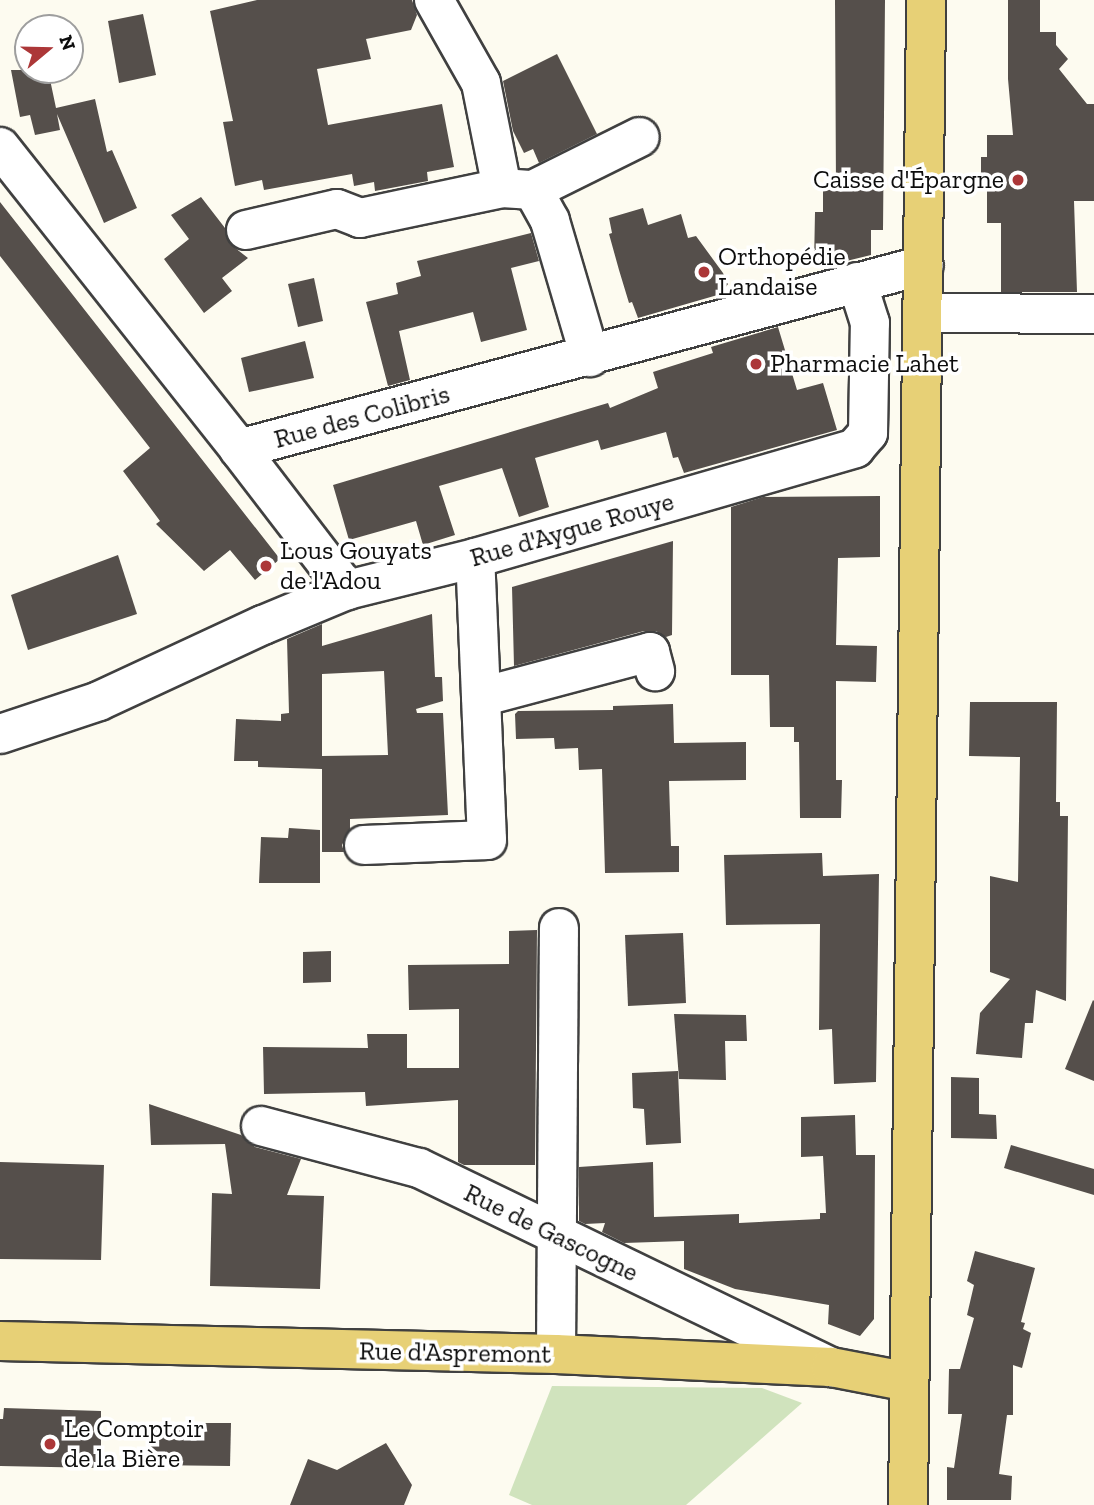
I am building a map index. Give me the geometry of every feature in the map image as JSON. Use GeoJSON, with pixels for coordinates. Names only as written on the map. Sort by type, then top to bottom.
{"type":"FeatureCollection","features":[{"type":"Feature","properties":{"kind":"main road"},"geometry":{"type":"LineString","coordinates":[[907,1496],[926,0]]}},
{"type":"Feature","properties":{"kind":"main road","name":"Rue d'Aspremont"},"geometry":{"type":"LineString","coordinates":[[0,1341],[556,1354],[831,1367],[909,1382]]}},
{"type":"Feature","properties":{"kind":"street"},"geometry":{"type":"LineString","coordinates":[[434,0],[481,83],[518,189],[550,221],[590,357]]}},
{"type":"Feature","properties":{"kind":"street"},"geometry":{"type":"LineString","coordinates":[[246,230],[337,209],[360,218],[518,189],[640,137]]}},
{"type":"Feature","properties":{"kind":"street","name":"Rue des Colibris"},"geometry":{"type":"LineString","coordinates":[[0,147],[239,449],[590,357],[924,265]]}},
{"type":"Feature","properties":{"kind":"street"},"geometry":{"type":"LineString","coordinates":[[857,282],[870,323],[1094,314]]}},
{"type":"Feature","properties":{"kind":"street","name":"Rue d'Aygue Rouye"},"geometry":{"type":"LineString","coordinates":[[0,734],[99,701],[346,590],[475,558],[855,448],[868,433],[870,323]]}},
{"type":"Feature","properties":{"kind":"street"},"geometry":{"type":"LineString","coordinates":[[239,449],[346,590]]}},
{"type":"Feature","properties":{"kind":"street"},"geometry":{"type":"LineString","coordinates":[[364,845],[487,840],[475,558]]}},
{"type":"Feature","properties":{"kind":"street"},"geometry":{"type":"LineString","coordinates":[[481,697],[650,652],[655,671]]}},
{"type":"Feature","properties":{"kind":"street"},"geometry":{"type":"LineString","coordinates":[[556,1354],[559,928]]}},
{"type":"Feature","properties":{"kind":"street","name":"Rue de Gascogne"},"geometry":{"type":"LineString","coordinates":[[261,1126],[419,1168],[831,1367]]}},
{"type":"Feature","properties":{"kind":"green space"},"geometry":{"type":"Polygon","coordinates":[[[552,1386],[762,1388],[802,1403],[686,1505],[532,1505],[509,1495],[552,1386]]]}},
{"type":"Feature","properties":{"kind":"building"},"geometry":{"type":"Polygon","coordinates":[[[257,0],[412,0],[417,15],[411,30],[366,39],[371,59],[317,69],[328,125],[442,104],[454,167],[427,172],[428,181],[375,191],[374,182],[354,186],[352,174],[264,190],[262,180],[235,186],[223,122],[233,121],[210,11],[257,0]]]}},
{"type":"Feature","properties":{"kind":"building"},"geometry":{"type":"Polygon","coordinates":[[[835,0],[885,0],[883,230],[871,230],[871,255],[830,265],[814,265],[815,212],[823,212],[823,189],[836,189],[835,0]]]}},
{"type":"Feature","properties":{"kind":"building"},"geometry":{"type":"Polygon","coordinates":[[[1008,0],[1040,0],[1040,32],[1056,32],[1056,45],[1068,59],[1059,69],[1087,104],[1094,104],[1094,201],[1074,201],[1077,292],[1001,292],[1001,223],[987,223],[987,186],[981,186],[981,157],[987,157],[987,135],[1013,135],[1008,79],[1008,0]]]}},
{"type":"Feature","properties":{"kind":"building"},"geometry":{"type":"Polygon","coordinates":[[[143,14],[156,75],[119,83],[108,21],[143,14]]]}},
{"type":"Feature","properties":{"kind":"building"},"geometry":{"type":"Polygon","coordinates":[[[557,54],[597,134],[539,163],[533,149],[524,153],[513,131],[503,81],[557,54]]]}},
{"type":"Feature","properties":{"kind":"building"},"geometry":{"type":"Polygon","coordinates":[[[11,70],[14,70],[14,84],[51,84],[56,108],[95,99],[107,152],[112,150],[137,208],[104,223],[57,114],[60,130],[35,135],[30,115],[20,117],[11,70]]]}},
{"type":"Feature","properties":{"kind":"building"},"geometry":{"type":"Polygon","coordinates":[[[201,197],[225,228],[230,244],[248,258],[222,278],[232,291],[204,313],[164,259],[189,239],[171,215],[201,197]]]}},
{"type":"Feature","properties":{"kind":"building"},"geometry":{"type":"Polygon","coordinates":[[[0,202],[280,559],[255,580],[230,550],[204,571],[156,524],[160,521],[123,471],[150,448],[0,256],[0,202]]]}},
{"type":"Feature","properties":{"kind":"building"},"geometry":{"type":"Polygon","coordinates":[[[643,208],[648,225],[681,214],[688,238],[696,236],[723,273],[728,284],[721,294],[638,318],[632,302],[629,303],[619,270],[609,234],[612,233],[609,218],[643,208]]]}},
{"type":"Feature","properties":{"kind":"building"},"geometry":{"type":"Polygon","coordinates":[[[531,233],[539,261],[511,268],[527,330],[481,342],[473,312],[399,331],[410,380],[388,386],[366,302],[398,294],[396,283],[421,276],[417,261],[531,233]]]}},
{"type":"Feature","properties":{"kind":"building"},"geometry":{"type":"Polygon","coordinates":[[[314,278],[323,321],[298,327],[288,284],[314,278]]]}},
{"type":"Feature","properties":{"kind":"building"},"geometry":{"type":"Polygon","coordinates":[[[778,327],[797,390],[823,383],[837,430],[684,473],[678,457],[673,458],[666,432],[601,450],[598,440],[535,458],[549,507],[519,517],[502,468],[439,486],[455,535],[423,545],[416,521],[349,540],[333,485],[608,403],[610,408],[658,388],[653,372],[713,353],[711,347],[778,327]]]}},
{"type":"Feature","properties":{"kind":"building"},"geometry":{"type":"Polygon","coordinates":[[[305,341],[314,378],[249,392],[241,358],[305,341]]]}},
{"type":"Feature","properties":{"kind":"building"},"geometry":{"type":"Polygon","coordinates":[[[880,496],[880,557],[838,558],[836,645],[877,646],[876,682],[836,681],[836,780],[842,780],[841,818],[800,818],[799,742],[794,742],[794,727],[770,727],[769,675],[731,675],[731,507],[763,497],[880,496]]]}},
{"type":"Feature","properties":{"kind":"building"},"geometry":{"type":"Polygon","coordinates":[[[673,541],[672,635],[666,637],[656,631],[644,631],[514,666],[512,587],[673,541]]]}},
{"type":"Feature","properties":{"kind":"building"},"geometry":{"type":"Polygon","coordinates":[[[118,555],[137,614],[28,650],[11,595],[118,555]]]}},
{"type":"Feature","properties":{"kind":"building"},"geometry":{"type":"Polygon","coordinates":[[[432,614],[435,677],[442,677],[443,701],[416,709],[417,713],[443,713],[448,815],[350,819],[350,829],[342,845],[344,852],[322,852],[322,769],[258,767],[258,761],[234,761],[236,719],[281,721],[281,714],[289,713],[287,639],[322,624],[322,646],[432,614]],[[384,671],[322,674],[322,756],[388,755],[384,671]]]}},
{"type":"Feature","properties":{"kind":"building"},"geometry":{"type":"Polygon","coordinates":[[[970,702],[1057,702],[1056,802],[1060,802],[1060,816],[1068,816],[1066,1001],[1036,990],[1033,1023],[1025,1023],[1022,1058],[976,1054],[980,1013],[1010,979],[990,972],[990,876],[1018,882],[1020,757],[969,756],[970,702]]]}},
{"type":"Feature","properties":{"kind":"building"},"geometry":{"type":"Polygon","coordinates":[[[673,704],[674,743],[746,742],[746,780],[669,781],[671,846],[679,846],[679,872],[605,873],[602,769],[579,770],[578,748],[555,749],[554,738],[516,739],[515,714],[518,711],[613,710],[613,706],[673,704]]]}},
{"type":"Feature","properties":{"kind":"building"},"geometry":{"type":"Polygon","coordinates":[[[289,828],[320,830],[320,883],[259,883],[261,837],[288,838],[289,828]]]}},
{"type":"Feature","properties":{"kind":"building"},"geometry":{"type":"Polygon","coordinates":[[[822,853],[823,876],[879,874],[876,1082],[834,1084],[832,1029],[819,1030],[820,924],[726,925],[724,855],[822,853]]]}},
{"type":"Feature","properties":{"kind":"building"},"geometry":{"type":"Polygon","coordinates":[[[537,930],[535,1165],[464,1165],[458,1162],[458,1100],[366,1106],[365,1092],[264,1094],[263,1047],[368,1048],[367,1034],[407,1034],[407,1068],[459,1068],[459,1009],[409,1010],[408,965],[509,964],[509,931],[537,930]]]}},
{"type":"Feature","properties":{"kind":"building"},"geometry":{"type":"Polygon","coordinates":[[[683,933],[686,1003],[628,1006],[625,935],[683,933]]]}},
{"type":"Feature","properties":{"kind":"building"},"geometry":{"type":"Polygon","coordinates":[[[331,951],[331,982],[303,983],[303,952],[331,951]]]}},
{"type":"Feature","properties":{"kind":"building"},"geometry":{"type":"Polygon","coordinates":[[[1094,1001],[1094,1081],[1065,1069],[1094,1001]]]}},
{"type":"Feature","properties":{"kind":"building"},"geometry":{"type":"Polygon","coordinates":[[[674,1014],[746,1015],[747,1041],[725,1041],[726,1080],[679,1079],[674,1014]]]}},
{"type":"Feature","properties":{"kind":"building"},"geometry":{"type":"Polygon","coordinates":[[[678,1071],[681,1143],[646,1145],[644,1109],[633,1108],[632,1073],[678,1071]]]}},
{"type":"Feature","properties":{"kind":"building"},"geometry":{"type":"Polygon","coordinates":[[[951,1077],[979,1078],[979,1114],[996,1115],[997,1139],[951,1138],[951,1077]]]}},
{"type":"Feature","properties":{"kind":"building"},"geometry":{"type":"Polygon","coordinates":[[[149,1104],[241,1135],[255,1147],[301,1159],[287,1195],[324,1196],[320,1289],[210,1286],[212,1193],[232,1194],[225,1144],[151,1145],[149,1104]]]}},
{"type":"Feature","properties":{"kind":"building"},"geometry":{"type":"Polygon","coordinates":[[[855,1115],[856,1155],[875,1155],[874,1319],[860,1336],[828,1324],[829,1305],[735,1289],[684,1269],[684,1241],[624,1243],[602,1232],[605,1223],[585,1224],[579,1221],[579,1167],[653,1162],[654,1217],[739,1214],[739,1223],[820,1219],[820,1213],[826,1213],[823,1156],[801,1157],[801,1117],[855,1115]]]}},
{"type":"Feature","properties":{"kind":"building"},"geometry":{"type":"Polygon","coordinates":[[[1011,1145],[1094,1169],[1094,1195],[1004,1168],[1011,1145]]]}},
{"type":"Feature","properties":{"kind":"building"},"geometry":{"type":"Polygon","coordinates":[[[0,1162],[104,1165],[101,1260],[0,1259],[0,1162]]]}},
{"type":"Feature","properties":{"kind":"building"},"geometry":{"type":"Polygon","coordinates":[[[975,1251],[1035,1268],[1021,1322],[1025,1323],[1023,1329],[1031,1333],[1022,1368],[1013,1365],[1013,1415],[1007,1415],[999,1474],[1012,1476],[1011,1500],[947,1500],[947,1467],[954,1468],[962,1414],[948,1414],[949,1369],[960,1369],[974,1318],[967,1315],[974,1285],[967,1281],[975,1251]]]}},
{"type":"Feature","properties":{"kind":"building","name":"Le Comptoir de la Bière"},"geometry":{"type":"Polygon","coordinates":[[[4,1408],[101,1411],[101,1468],[0,1466],[0,1419],[3,1419],[4,1408]]]}},
{"type":"Feature","properties":{"kind":"building"},"geometry":{"type":"Polygon","coordinates":[[[150,1423],[231,1423],[230,1466],[149,1465],[150,1423]]]}},
{"type":"Feature","properties":{"kind":"building"},"geometry":{"type":"Polygon","coordinates":[[[386,1443],[412,1485],[404,1505],[290,1505],[308,1459],[337,1470],[386,1443]]]}},
{"type":"Feature","properties":{"kind":"place","name":"Caisse d'Épargne"},"geometry":{"type":"Point","coordinates":[1018,180]}},
{"type":"Feature","properties":{"kind":"place","name":"Orthopédie Landaise"},"geometry":{"type":"Point","coordinates":[704,272]}},
{"type":"Feature","properties":{"kind":"place","name":"Pharmacie Lahet"},"geometry":{"type":"Point","coordinates":[756,364]}},
{"type":"Feature","properties":{"kind":"place","name":"Lous Gouyats de l'Adou"},"geometry":{"type":"Point","coordinates":[266,566]}},
{"type":"Feature","properties":{"kind":"place","name":"Le Comptoir de la Bière"},"geometry":{"type":"Point","coordinates":[50,1444]}}]}
